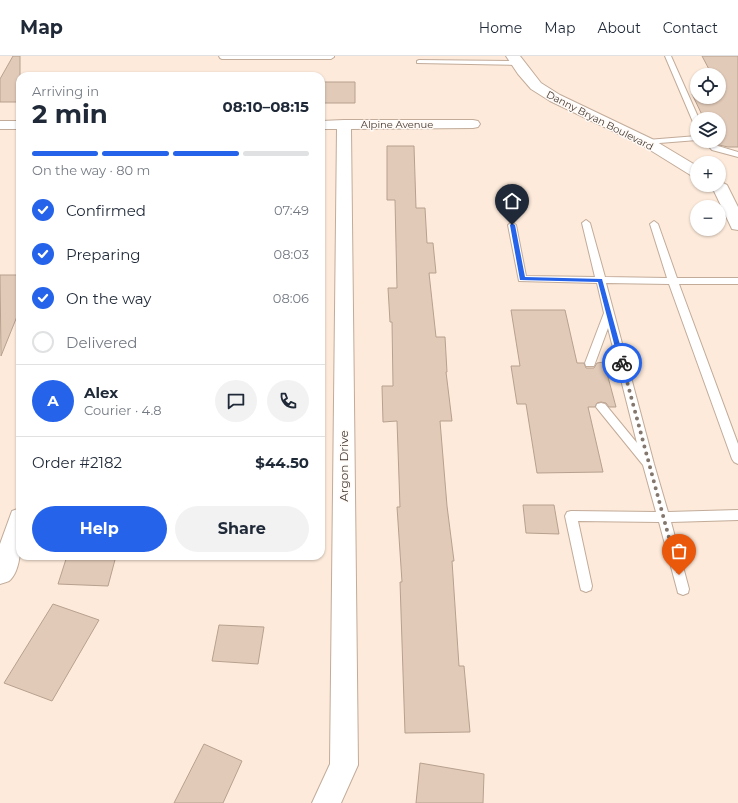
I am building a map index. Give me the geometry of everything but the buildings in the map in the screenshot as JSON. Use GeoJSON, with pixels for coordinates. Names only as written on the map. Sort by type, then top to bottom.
{"type":"FeatureCollection","features":[{"type":"Feature","properties":{"kind":"street","name":"Danny Bryan Boulevard"},"geometry":{"type":"LineString","coordinates":[[516,59],[536,86],[555,98],[648,142],[690,169]]}},
{"type":"Feature","properties":{"kind":"street","name":"Argon Drive"},"geometry":{"type":"LineString","coordinates":[[326,803],[344,765],[344,124]]}},
{"type":"Feature","properties":{"kind":"street","name":"Alpine Avenue"},"geometry":{"type":"LineString","coordinates":[[325,125],[473,124]]}},
{"type":"Feature","properties":{"kind":"street"},"geometry":{"type":"LineString","coordinates":[[0,125],[16,126]]}},
{"type":"Feature","properties":{"kind":"street"},"geometry":{"type":"LineString","coordinates":[[723,192],[738,225]]}},
{"type":"Feature","properties":{"kind":"street"},"geometry":{"type":"LineString","coordinates":[[0,572],[4,568],[16,530]]}},
{"type":"Feature","properties":{"kind":"lane"},"geometry":{"type":"LineString","coordinates":[[668,56],[693,112]]}},
{"type":"Feature","properties":{"kind":"lane"},"geometry":{"type":"LineString","coordinates":[[222,57],[331,58]]}},
{"type":"Feature","properties":{"kind":"lane"},"geometry":{"type":"LineString","coordinates":[[419,62],[516,59]]}},
{"type":"Feature","properties":{"kind":"lane"},"geometry":{"type":"LineString","coordinates":[[648,142],[690,139]]}},
{"type":"Feature","properties":{"kind":"lane"},"geometry":{"type":"LineString","coordinates":[[715,148],[738,154]]}},
{"type":"Feature","properties":{"kind":"lane"},"geometry":{"type":"LineString","coordinates":[[586,224],[648,464],[683,589]]}},
{"type":"Feature","properties":{"kind":"lane"},"geometry":{"type":"LineString","coordinates":[[654,224],[673,281],[738,459]]}},
{"type":"Feature","properties":{"kind":"lane"},"geometry":{"type":"LineString","coordinates":[[512,225],[522,279],[738,281]]}},
{"type":"Feature","properties":{"kind":"lane"},"geometry":{"type":"LineString","coordinates":[[590,363],[609,313]]}},
{"type":"Feature","properties":{"kind":"lane"},"geometry":{"type":"LineString","coordinates":[[601,407],[648,464]]}},
{"type":"Feature","properties":{"kind":"lane"},"geometry":{"type":"LineString","coordinates":[[586,586],[571,516],[664,517],[738,515]]}},
{"type":"Feature","properties":{"kind":"way so far"},"geometry":{"type":"LineString","coordinates":[[622,363],[679,575]]}},
{"type":"Feature","properties":{"kind":"route"},"geometry":{"type":"LineString","coordinates":[[512,225],[522,279],[600,280],[622,363]]}}]}
